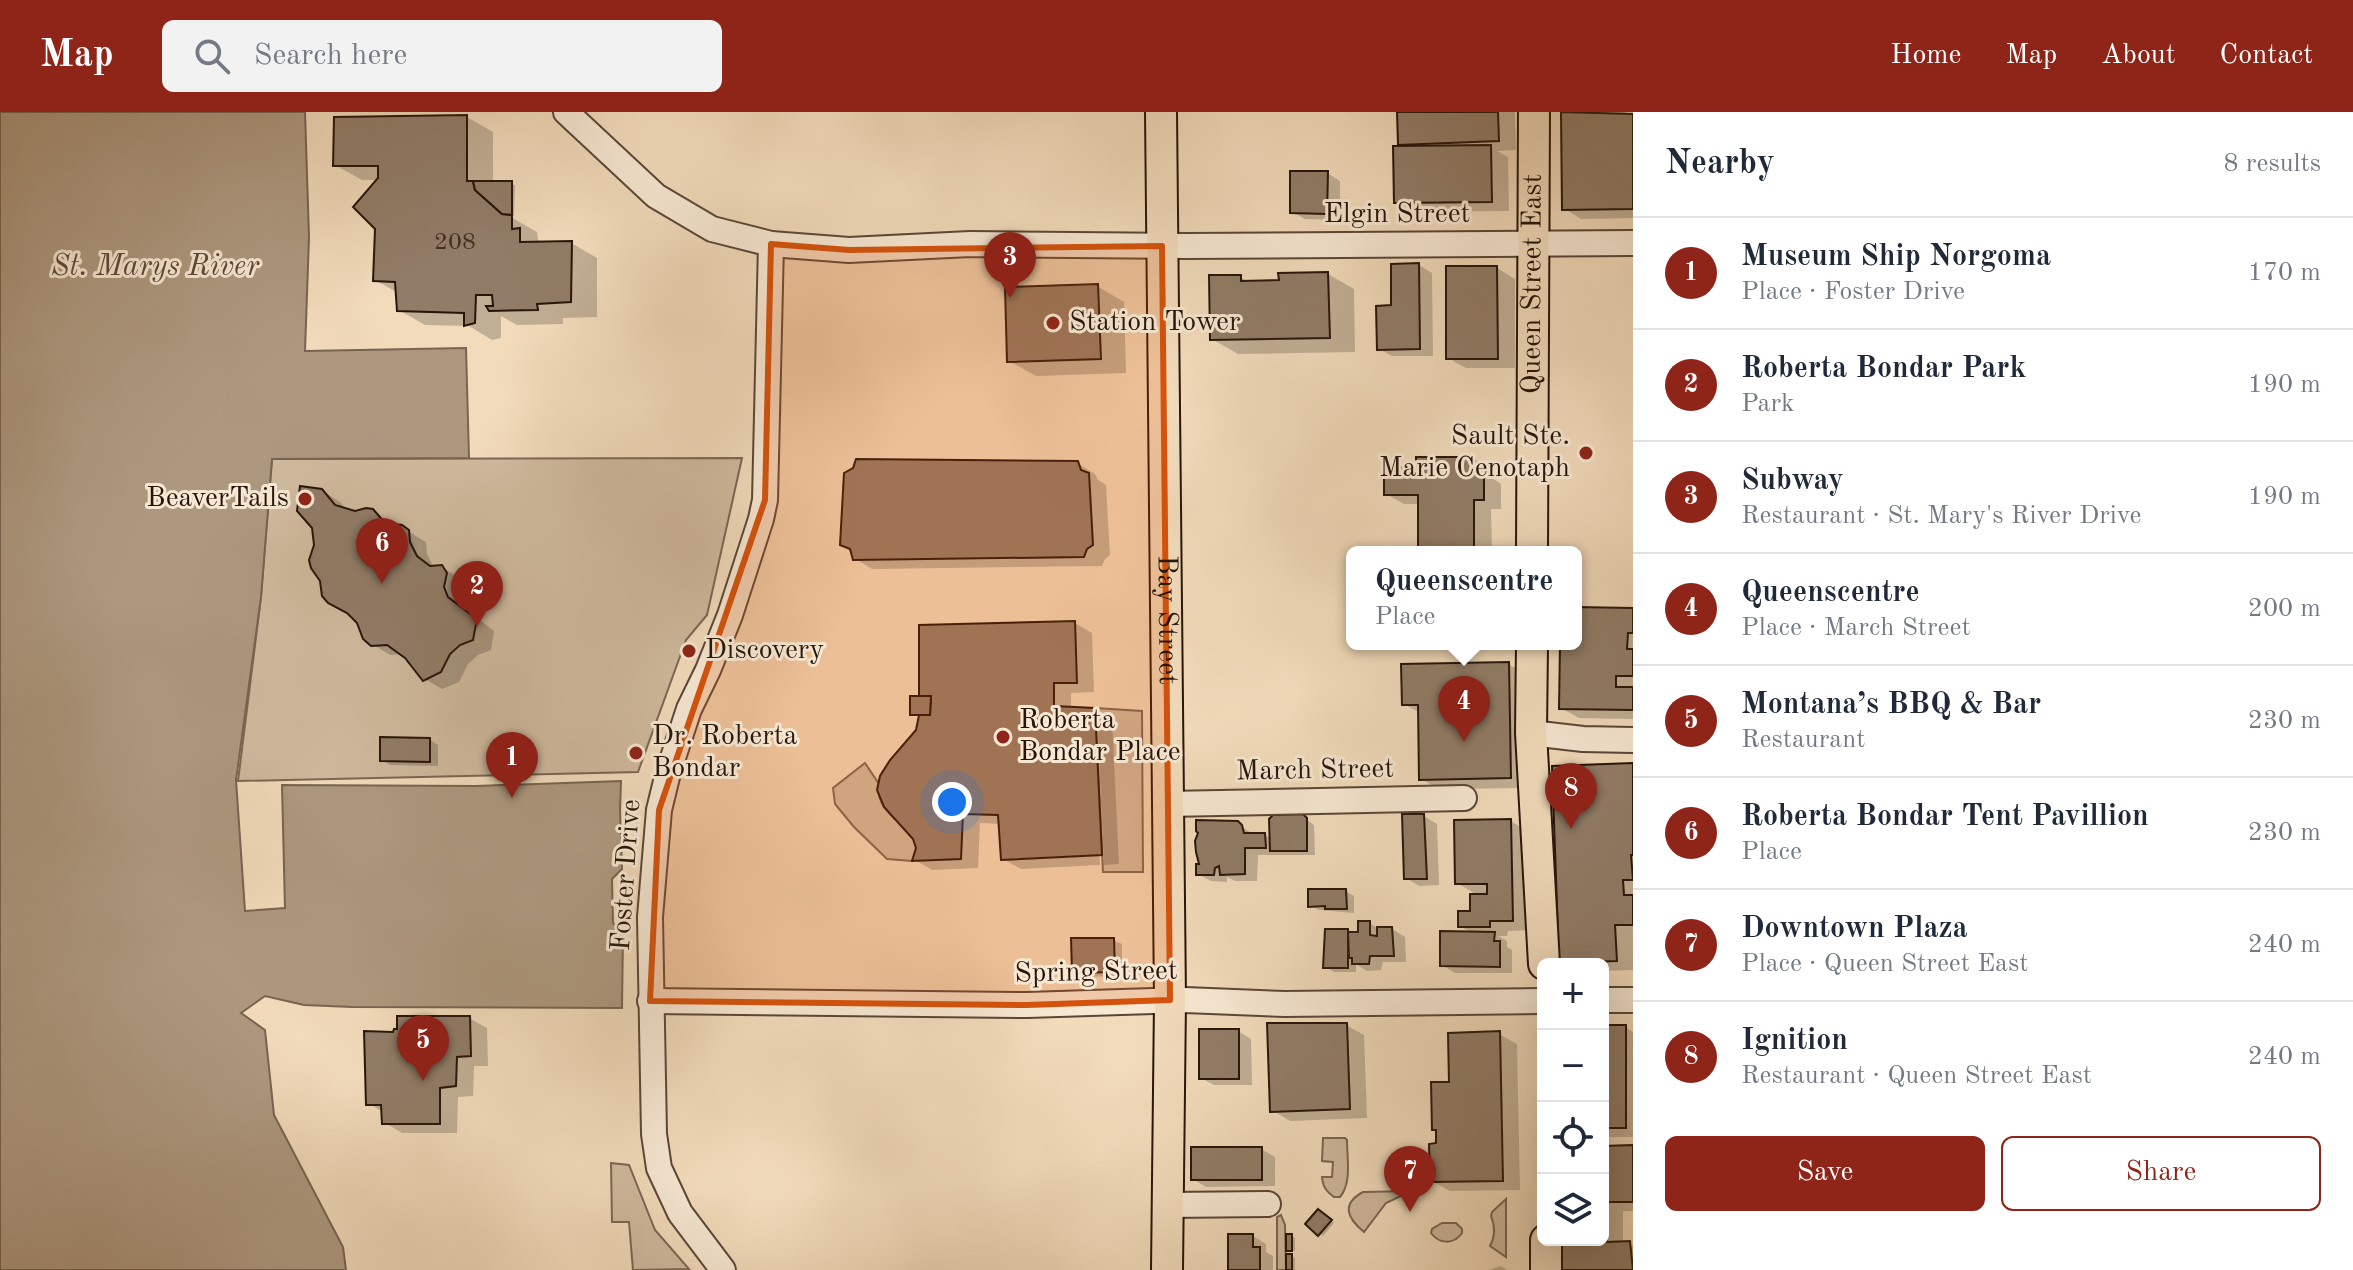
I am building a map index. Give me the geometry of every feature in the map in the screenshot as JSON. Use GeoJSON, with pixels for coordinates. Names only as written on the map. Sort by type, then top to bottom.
{"type":"FeatureCollection","features":[{"type":"Feature","properties":{"kind":"main road","name":"Bay Street"},"geometry":{"type":"LineString","coordinates":[[1161,112],[1170,1000],[1167,1270]]}},
{"type":"Feature","properties":{"kind":"main road","name":"Queen Street East"},"geometry":{"type":"LineString","coordinates":[[1532,546],[1534,112]]}},
{"type":"Feature","properties":{"kind":"main road"},"geometry":{"type":"LineString","coordinates":[[1532,650],[1531,733],[1544,958]]}},
{"type":"Feature","properties":{"kind":"main road"},"geometry":{"type":"LineString","coordinates":[[1546,1246],[1546,1270]]}},
{"type":"Feature","properties":{"kind":"street","name":"Elgin Street"},"geometry":{"type":"LineString","coordinates":[[566,112],[656,196],[712,229],[771,244],[849,250],[970,244],[1633,243]]}},
{"type":"Feature","properties":{"kind":"street","name":"Foster Drive"},"geometry":{"type":"LineString","coordinates":[[723,1270],[680,1213],[659,1168],[654,1134],[650,917],[659,810],[668,773],[689,709],[730,615],[765,500],[771,244]]}},
{"type":"Feature","properties":{"kind":"street"},"geometry":{"type":"LineString","coordinates":[[1531,733],[1583,739],[1633,740]]}},
{"type":"Feature","properties":{"kind":"street","name":"March Street"},"geometry":{"type":"LineString","coordinates":[[1167,804],[1464,798]]}},
{"type":"Feature","properties":{"kind":"street","name":"Spring Street"},"geometry":{"type":"LineString","coordinates":[[650,1001],[1027,1005],[1170,1000],[1285,1004],[1537,1001]]}},
{"type":"Feature","properties":{"kind":"street"},"geometry":{"type":"LineString","coordinates":[[1609,1000],[1633,1000]]}},
{"type":"Feature","properties":{"kind":"street"},"geometry":{"type":"LineString","coordinates":[[1168,1205],[1268,1204]]}},
{"type":"Feature","properties":{"kind":"highlighted area"},"geometry":{"type":"Polygon","coordinates":[[[771,244],[849,250],[1162,246],[1170,1000],[1027,1005],[650,1001],[659,810],[765,500],[771,244]]]}},
{"type":"Feature","properties":{"kind":"shaded area"},"geometry":{"type":"Polygon","coordinates":[[[742,458],[707,615],[686,640],[638,772],[238,781],[261,597],[272,459],[742,458]]]}},
{"type":"Feature","properties":{"kind":"shaded area"},"geometry":{"type":"Polygon","coordinates":[[[1095,708],[1142,711],[1143,872],[1103,872],[1095,708]]]}},
{"type":"Feature","properties":{"kind":"shaded area"},"geometry":{"type":"Polygon","coordinates":[[[865,763],[879,784],[882,804],[914,840],[916,850],[912,861],[887,859],[835,804],[833,788],[865,763]]]}},
{"type":"Feature","properties":{"kind":"shaded area"},"geometry":{"type":"Polygon","coordinates":[[[1323,1138],[1347,1140],[1347,1178],[1340,1197],[1331,1195],[1323,1184],[1322,1177],[1332,1177],[1333,1162],[1322,1161],[1323,1138]]]}},
{"type":"Feature","properties":{"kind":"shaded area"},"geometry":{"type":"Polygon","coordinates":[[[611,1163],[629,1165],[655,1230],[689,1269],[633,1270],[629,1222],[612,1222],[611,1163]]]}},
{"type":"Feature","properties":{"kind":"shaded area"},"geometry":{"type":"Polygon","coordinates":[[[1411,1191],[1386,1203],[1364,1232],[1350,1216],[1351,1201],[1363,1192],[1411,1191]]]}},
{"type":"Feature","properties":{"kind":"shaded area"},"geometry":{"type":"Polygon","coordinates":[[[1506,1199],[1506,1257],[1490,1246],[1494,1231],[1492,1212],[1506,1199]]]}},
{"type":"Feature","properties":{"kind":"shaded area"},"geometry":{"type":"Polygon","coordinates":[[[1281,1215],[1285,1225],[1286,1270],[1277,1270],[1277,1217],[1281,1215]]]}},
{"type":"Feature","properties":{"kind":"shaded area"},"geometry":{"type":"Polygon","coordinates":[[[1442,1223],[1456,1223],[1462,1233],[1451,1241],[1438,1239],[1431,1233],[1432,1229],[1442,1223]]]}},
{"type":"Feature","properties":{"kind":"water","name":"St. Marys River"},"geometry":{"type":"Polygon","coordinates":[[[0,112],[305,112],[309,237],[305,351],[466,348],[469,458],[272,459],[261,597],[236,780],[245,911],[285,908],[282,785],[476,786],[621,781],[622,869],[612,879],[613,923],[623,933],[622,1008],[352,1007],[304,1005],[265,996],[241,1013],[265,1030],[274,1115],[343,1247],[346,1270],[0,1270],[0,112]]]}},
{"type":"Feature","properties":{"kind":"building"},"geometry":{"type":"Polygon","coordinates":[[[1397,112],[1498,112],[1499,141],[1398,145],[1397,112]]]}},
{"type":"Feature","properties":{"kind":"building"},"geometry":{"type":"Polygon","coordinates":[[[1561,112],[1633,114],[1633,209],[1562,210],[1561,112]]]}},
{"type":"Feature","properties":{"kind":"building"},"geometry":{"type":"Polygon","coordinates":[[[467,115],[467,181],[473,181],[475,190],[502,214],[512,215],[512,229],[520,228],[520,242],[572,241],[571,302],[537,304],[538,310],[489,311],[486,306],[493,306],[492,295],[476,295],[475,323],[464,326],[464,313],[397,311],[395,282],[373,281],[375,229],[353,207],[378,178],[378,166],[333,166],[334,117],[467,115]]]}},
{"type":"Feature","properties":{"kind":"building"},"geometry":{"type":"Polygon","coordinates":[[[1491,145],[1492,202],[1394,203],[1393,146],[1491,145]]]}},
{"type":"Feature","properties":{"kind":"building"},"geometry":{"type":"Polygon","coordinates":[[[1290,171],[1328,171],[1327,214],[1290,213],[1290,171]]]}},
{"type":"Feature","properties":{"kind":"building"},"geometry":{"type":"Polygon","coordinates":[[[473,181],[512,181],[512,215],[502,214],[475,190],[473,181]]]}},
{"type":"Feature","properties":{"kind":"building"},"geometry":{"type":"Polygon","coordinates":[[[1419,263],[1420,349],[1377,350],[1376,306],[1391,305],[1391,264],[1419,263]]]}},
{"type":"Feature","properties":{"kind":"building"},"geometry":{"type":"Polygon","coordinates":[[[1446,266],[1497,266],[1498,359],[1446,359],[1446,266]]]}},
{"type":"Feature","properties":{"kind":"building"},"geometry":{"type":"Polygon","coordinates":[[[1328,272],[1330,338],[1210,340],[1209,275],[1241,275],[1241,281],[1279,280],[1278,273],[1328,272]]]}},
{"type":"Feature","properties":{"kind":"building","name":"Station Tower"},"geometry":{"type":"Polygon","coordinates":[[[1098,284],[1101,359],[1007,362],[1005,287],[1098,284]]]}},
{"type":"Feature","properties":{"kind":"building"},"geometry":{"type":"Polygon","coordinates":[[[1416,457],[1474,457],[1475,471],[1484,471],[1484,500],[1474,500],[1474,546],[1418,546],[1418,495],[1384,495],[1384,467],[1416,467],[1416,457]]]}},
{"type":"Feature","properties":{"kind":"building"},"geometry":{"type":"Polygon","coordinates":[[[856,459],[1078,461],[1081,470],[1089,473],[1093,545],[1084,557],[853,560],[850,549],[840,545],[844,473],[853,468],[856,459]]]}},
{"type":"Feature","properties":{"kind":"building"},"geometry":{"type":"Polygon","coordinates":[[[300,486],[322,489],[335,505],[355,511],[373,509],[385,523],[402,525],[409,530],[410,542],[417,556],[430,566],[442,565],[447,573],[444,587],[448,597],[477,619],[473,640],[460,645],[450,654],[441,672],[423,681],[405,658],[387,645],[371,646],[363,639],[357,623],[322,596],[320,581],[309,560],[314,545],[312,528],[297,511],[300,486]]]}},
{"type":"Feature","properties":{"kind":"building"},"geometry":{"type":"Polygon","coordinates":[[[1582,607],[1633,608],[1633,633],[1628,633],[1627,649],[1633,649],[1633,676],[1616,676],[1616,687],[1633,687],[1633,710],[1559,709],[1560,650],[1582,650],[1582,607]]]}},
{"type":"Feature","properties":{"kind":"building","name":"Roberta Bondar Place"},"geometry":{"type":"Polygon","coordinates":[[[1075,621],[1077,683],[1054,683],[1054,706],[1095,708],[1102,855],[1001,860],[998,815],[963,814],[961,859],[912,861],[916,848],[913,839],[884,807],[877,790],[880,776],[890,760],[916,730],[919,715],[930,715],[931,696],[919,697],[919,625],[1075,621]]]}},
{"type":"Feature","properties":{"kind":"building"},"geometry":{"type":"Polygon","coordinates":[[[1509,662],[1511,778],[1419,780],[1418,705],[1402,705],[1401,664],[1509,662]]]}},
{"type":"Feature","properties":{"kind":"building"},"geometry":{"type":"Polygon","coordinates":[[[910,696],[931,696],[930,715],[910,715],[910,696]]]}},
{"type":"Feature","properties":{"kind":"building"},"geometry":{"type":"Polygon","coordinates":[[[380,737],[430,738],[430,762],[380,761],[380,737]]]}},
{"type":"Feature","properties":{"kind":"building"},"geometry":{"type":"Polygon","coordinates":[[[1633,763],[1633,880],[1623,880],[1624,895],[1633,895],[1633,925],[1615,925],[1617,961],[1609,961],[1609,958],[1559,958],[1552,766],[1633,763]]]}},
{"type":"Feature","properties":{"kind":"building"},"geometry":{"type":"Polygon","coordinates":[[[1303,814],[1307,818],[1307,851],[1270,851],[1269,819],[1273,815],[1303,814]]]}},
{"type":"Feature","properties":{"kind":"building"},"geometry":{"type":"Polygon","coordinates":[[[1402,814],[1424,814],[1427,879],[1404,879],[1402,814]]]}},
{"type":"Feature","properties":{"kind":"building"},"geometry":{"type":"Polygon","coordinates":[[[1511,819],[1513,921],[1490,921],[1490,927],[1458,927],[1458,911],[1470,911],[1470,894],[1487,894],[1487,884],[1455,884],[1454,820],[1511,819]]]}},
{"type":"Feature","properties":{"kind":"building"},"geometry":{"type":"Polygon","coordinates":[[[1196,820],[1238,821],[1244,833],[1265,833],[1266,848],[1245,848],[1245,874],[1220,875],[1219,866],[1215,868],[1214,875],[1196,875],[1196,864],[1199,864],[1195,841],[1198,833],[1196,820]]]}},
{"type":"Feature","properties":{"kind":"building"},"geometry":{"type":"Polygon","coordinates":[[[1308,889],[1346,889],[1347,909],[1308,907],[1308,889]]]}},
{"type":"Feature","properties":{"kind":"building"},"geometry":{"type":"Polygon","coordinates":[[[1358,921],[1370,921],[1370,935],[1377,936],[1377,927],[1392,927],[1394,956],[1370,956],[1369,964],[1352,964],[1348,932],[1358,932],[1358,921]]]}},
{"type":"Feature","properties":{"kind":"building"},"geometry":{"type":"Polygon","coordinates":[[[1325,929],[1348,929],[1348,968],[1323,968],[1325,929]]]}},
{"type":"Feature","properties":{"kind":"building"},"geometry":{"type":"Polygon","coordinates":[[[1440,931],[1495,932],[1494,941],[1500,941],[1500,967],[1440,966],[1440,931]]]}},
{"type":"Feature","properties":{"kind":"building"},"geometry":{"type":"Polygon","coordinates":[[[1071,938],[1114,938],[1115,972],[1072,973],[1071,938]]]}},
{"type":"Feature","properties":{"kind":"building"},"geometry":{"type":"Polygon","coordinates":[[[397,1016],[470,1016],[471,1056],[457,1057],[456,1086],[440,1088],[440,1124],[382,1124],[381,1105],[366,1105],[364,1031],[393,1032],[397,1029],[397,1016]]]}},
{"type":"Feature","properties":{"kind":"building"},"geometry":{"type":"Polygon","coordinates":[[[1267,1023],[1347,1023],[1350,1109],[1270,1112],[1267,1023]]]}},
{"type":"Feature","properties":{"kind":"building"},"geometry":{"type":"Polygon","coordinates":[[[1609,1025],[1626,1025],[1626,1128],[1609,1128],[1609,1025]]]}},
{"type":"Feature","properties":{"kind":"building"},"geometry":{"type":"Polygon","coordinates":[[[1199,1029],[1239,1029],[1239,1079],[1199,1079],[1199,1029]]]}},
{"type":"Feature","properties":{"kind":"building"},"geometry":{"type":"Polygon","coordinates":[[[1500,1031],[1503,1181],[1430,1182],[1429,1144],[1436,1143],[1436,1130],[1432,1130],[1431,1082],[1449,1082],[1448,1033],[1500,1031]]]}},
{"type":"Feature","properties":{"kind":"building"},"geometry":{"type":"Polygon","coordinates":[[[1633,1145],[1633,1202],[1609,1202],[1609,1146],[1633,1145]]]}},
{"type":"Feature","properties":{"kind":"building"},"geometry":{"type":"Polygon","coordinates":[[[1191,1147],[1262,1147],[1262,1180],[1191,1180],[1191,1147]]]}},
{"type":"Feature","properties":{"kind":"building"},"geometry":{"type":"Polygon","coordinates":[[[1318,1209],[1332,1220],[1318,1236],[1305,1224],[1318,1209]]]}},
{"type":"Feature","properties":{"kind":"building"},"geometry":{"type":"Polygon","coordinates":[[[1228,1234],[1253,1234],[1253,1247],[1260,1247],[1260,1270],[1228,1270],[1228,1234]]]}},
{"type":"Feature","properties":{"kind":"building"},"geometry":{"type":"Polygon","coordinates":[[[1286,1234],[1292,1234],[1292,1251],[1286,1251],[1286,1234]]]}},
{"type":"Feature","properties":{"kind":"building"},"geometry":{"type":"Polygon","coordinates":[[[1630,1241],[1633,1270],[1558,1270],[1557,1246],[1609,1246],[1609,1242],[1630,1241]]]}},
{"type":"Feature","properties":{"kind":"building"},"geometry":{"type":"Polygon","coordinates":[[[1286,1254],[1292,1254],[1292,1270],[1286,1270],[1286,1254]]]}},
{"type":"Feature","properties":{"kind":"place","name":"Subway"},"geometry":{"type":"Point","coordinates":[1010,298]}},
{"type":"Feature","properties":{"kind":"place","name":"Station Tower"},"geometry":{"type":"Point","coordinates":[1053,323]}},
{"type":"Feature","properties":{"kind":"place","name":"Sault Ste. Marie Cenotaph"},"geometry":{"type":"Point","coordinates":[1586,453]}},
{"type":"Feature","properties":{"kind":"place","name":"BeaverTails"},"geometry":{"type":"Point","coordinates":[305,499]}},
{"type":"Feature","properties":{"kind":"place","name":"Roberta Bondar Tent Pavillion"},"geometry":{"type":"Point","coordinates":[382,584]}},
{"type":"Feature","properties":{"kind":"place","name":"Roberta Bondar Park"},"geometry":{"type":"Point","coordinates":[477,627]}},
{"type":"Feature","properties":{"kind":"place","name":"Discovery"},"geometry":{"type":"Point","coordinates":[689,651]}},
{"type":"Feature","properties":{"kind":"place","name":"Roberta Bondar Place"},"geometry":{"type":"Point","coordinates":[1003,737]}},
{"type":"Feature","properties":{"kind":"place","name":"Queenscentre"},"geometry":{"type":"Point","coordinates":[1464,742]}},
{"type":"Feature","properties":{"kind":"place","name":"Dr. Roberta Bondar"},"geometry":{"type":"Point","coordinates":[636,753]}},
{"type":"Feature","properties":{"kind":"place","name":"Museum Ship Norgoma"},"geometry":{"type":"Point","coordinates":[512,798]}},
{"type":"Feature","properties":{"kind":"place","name":"Ignition"},"geometry":{"type":"Point","coordinates":[1571,829]}},
{"type":"Feature","properties":{"kind":"place","name":"Montana’s BBQ & Bar"},"geometry":{"type":"Point","coordinates":[423,1081]}},
{"type":"Feature","properties":{"kind":"place","name":"Downtown Plaza"},"geometry":{"type":"Point","coordinates":[1410,1212]}}]}
